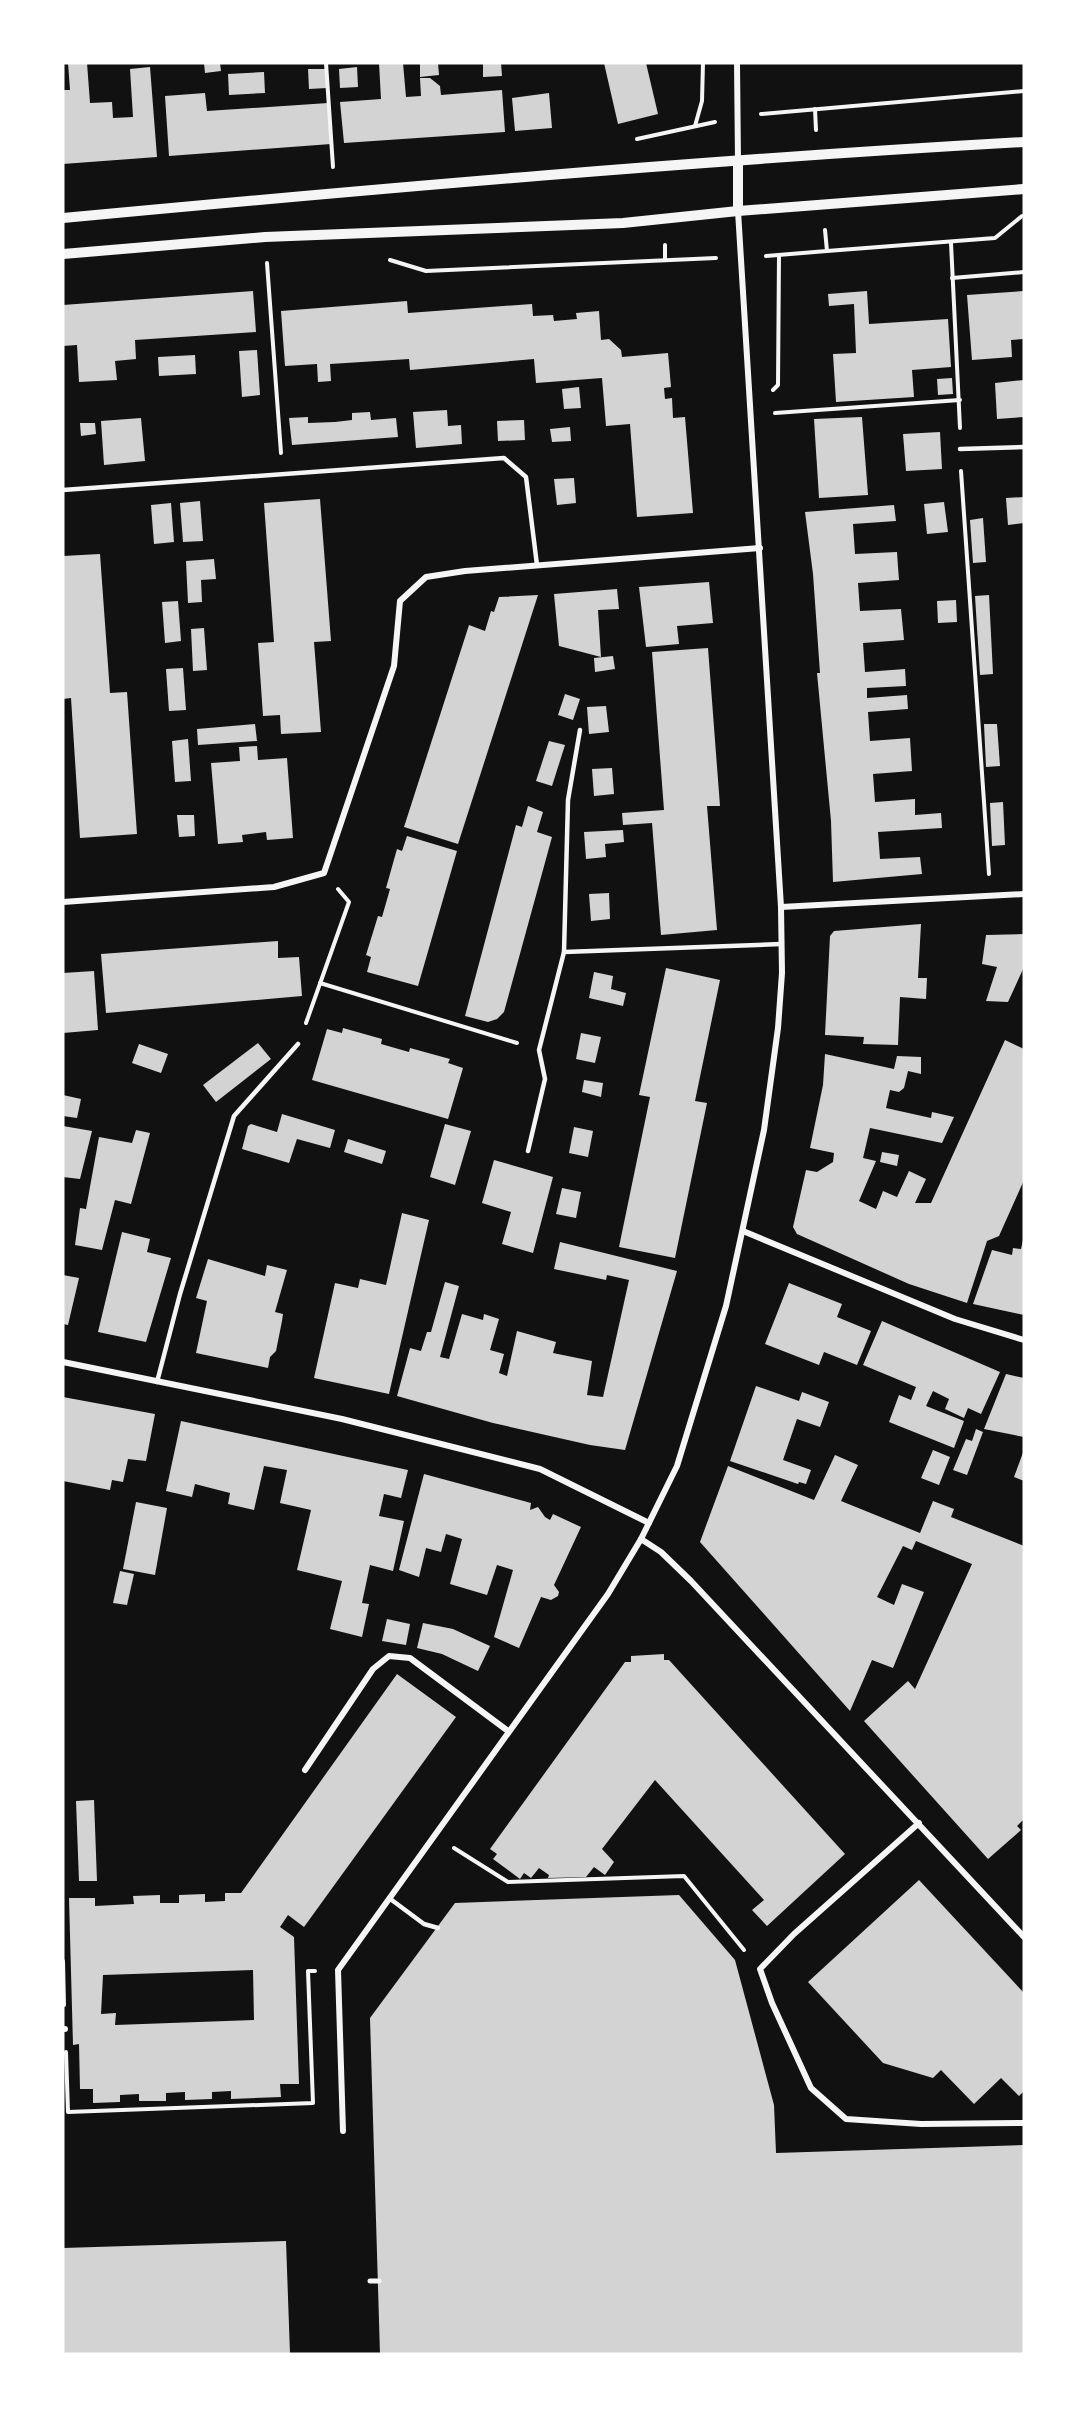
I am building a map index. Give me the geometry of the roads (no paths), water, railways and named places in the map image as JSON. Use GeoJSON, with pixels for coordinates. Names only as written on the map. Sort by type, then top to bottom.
{"type":"FeatureCollection","features":[{"type":"Feature","properties":{"kind":"street"},"geometry":{"type":"LineString","coordinates":[[343,2131],[338,1970],[608,1594],[641,1539],[677,1466],[702,1394],[726,1306],[764,1130],[778,1028],[782,944],[760,548],[740,257],[737,63]]}},
{"type":"Feature","properties":{"kind":"street"},"geometry":{"type":"LineString","coordinates":[[63,218],[335,192],[1024,142]]}},
{"type":"Feature","properties":{"kind":"street"},"geometry":{"type":"LineString","coordinates":[[63,254],[265,237],[622,223],[738,211],[1024,189]]}},
{"type":"Feature","properties":{"kind":"street"},"geometry":{"type":"LineString","coordinates":[[63,902],[274,887],[324,873],[394,666],[400,601],[426,577],[537,565],[760,548]]}},
{"type":"Feature","properties":{"kind":"street"},"geometry":{"type":"LineString","coordinates":[[781,907],[1024,894]]}},
{"type":"Feature","properties":{"kind":"street"},"geometry":{"type":"LineString","coordinates":[[743,1231],[955,1319],[1024,1340]]}},
{"type":"Feature","properties":{"kind":"street"},"geometry":{"type":"LineString","coordinates":[[63,1362],[352,1422],[540,1469],[649,1522]]}},
{"type":"Feature","properties":{"kind":"street"},"geometry":{"type":"LineString","coordinates":[[641,1539],[661,1552],[691,1581],[1024,1937]]}},
{"type":"Feature","properties":{"kind":"street"},"geometry":{"type":"LineString","coordinates":[[305,1770],[373,1669],[389,1656],[410,1658],[508,1731]]}},
{"type":"Feature","properties":{"kind":"street"},"geometry":{"type":"LineString","coordinates":[[919,1823],[794,1934],[760,1969],[772,2003],[812,2088],[846,2119],[921,2124],[1024,2124]]}},
{"type":"Feature","properties":{"kind":"street"},"geometry":{"type":"LineString","coordinates":[[370,2281],[379,2281]]}},
{"type":"Feature","properties":{"kind":"lane"},"geometry":{"type":"LineString","coordinates":[[960,449],[1024,447]]}},
{"type":"Feature","properties":{"kind":"lane"},"geometry":{"type":"LineString","coordinates":[[63,490],[504,458],[526,477],[537,565]]}},
{"type":"Feature","properties":{"kind":"lane"},"geometry":{"type":"LineString","coordinates":[[528,1151],[545,1079],[539,1050],[564,952],[568,800],[580,730]]}},
{"type":"Feature","properties":{"kind":"lane"},"geometry":{"type":"LineString","coordinates":[[564,952],[782,944]]}},
{"type":"Feature","properties":{"kind":"lane"},"geometry":{"type":"LineString","coordinates":[[157,1382],[180,1294],[234,1116],[298,1044]]}},
{"type":"Feature","properties":{"kind":"lane"},"geometry":{"type":"LineString","coordinates":[[389,1898],[424,1924],[438,1928]]}}]}
